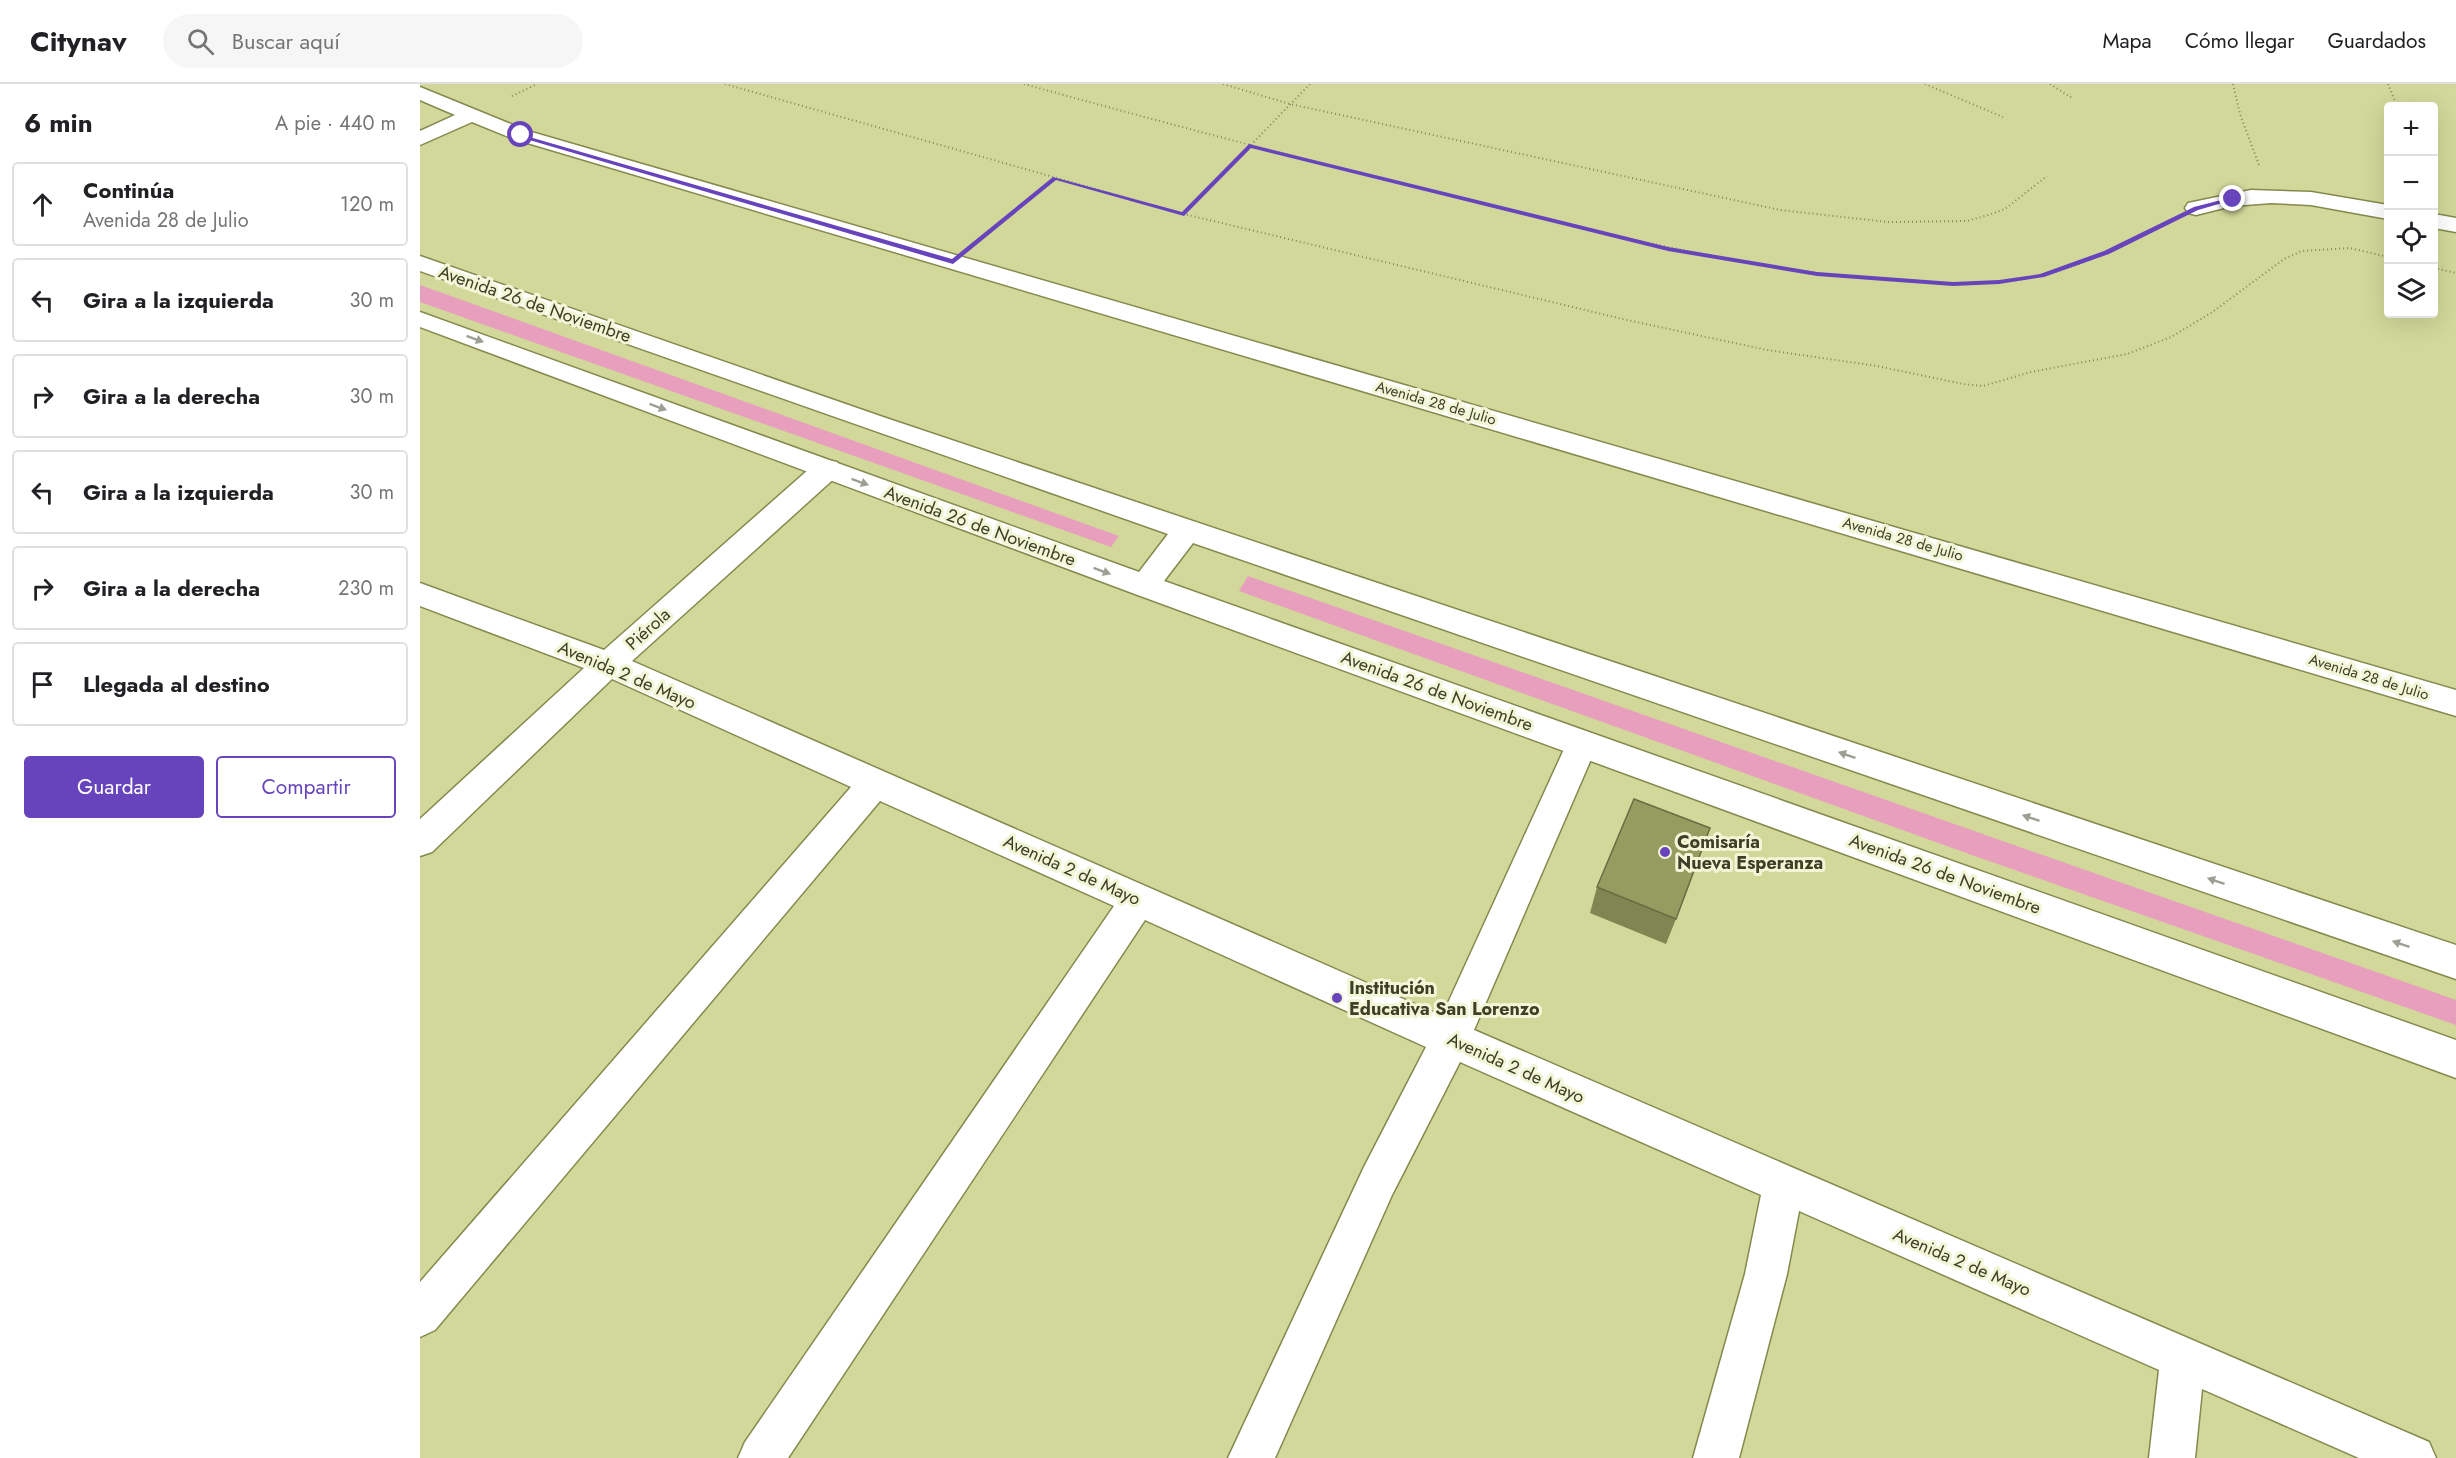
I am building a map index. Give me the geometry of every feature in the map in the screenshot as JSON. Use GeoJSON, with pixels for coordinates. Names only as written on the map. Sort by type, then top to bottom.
{"type":"FeatureCollection","features":[{"type":"Feature","properties":{"kind":"street","name":"Avenida 28 de Julio"},"geometry":{"type":"LineString","coordinates":[[420,93],[521,135],[2456,703]]}},
{"type":"Feature","properties":{"kind":"street"},"geometry":{"type":"LineString","coordinates":[[420,139],[470,115]]}},
{"type":"Feature","properties":{"kind":"street"},"geometry":{"type":"LineString","coordinates":[[2196,208],[2233,199],[2271,196],[2307,199],[2384,211]]}},
{"type":"Feature","properties":{"kind":"street"},"geometry":{"type":"LineString","coordinates":[[2438,222],[2456,225]]}},
{"type":"Feature","properties":{"kind":"street","name":"Avenida 26 de Noviembre"},"geometry":{"type":"LineString","coordinates":[[420,263],[885,427],[2456,962]]}},
{"type":"Feature","properties":{"kind":"street","name":"Avenida 26 de Noviembre"},"geometry":{"type":"LineString","coordinates":[[420,319],[1145,586],[2456,1059]]}},
{"type":"Feature","properties":{"kind":"street","name":"Piérola"},"geometry":{"type":"LineString","coordinates":[[420,841],[608,664],[826,469]]}},
{"type":"Feature","properties":{"kind":"street"},"geometry":{"type":"LineString","coordinates":[[1145,586],[1187,530]]}},
{"type":"Feature","properties":{"kind":"street","name":"Avenida 2 de Mayo"},"geometry":{"type":"LineString","coordinates":[[420,594],[608,664],[1450,1039],[2414,1458]]}},
{"type":"Feature","properties":{"kind":"street"},"geometry":{"type":"LineString","coordinates":[[1251,1458],[1378,1180],[1450,1039],[1582,743]]}},
{"type":"Feature","properties":{"kind":"street"},"geometry":{"type":"LineString","coordinates":[[420,1315],[876,782]]}},
{"type":"Feature","properties":{"kind":"street"},"geometry":{"type":"LineString","coordinates":[[761,1458],[1139,899]]}},
{"type":"Feature","properties":{"kind":"street"},"geometry":{"type":"LineString","coordinates":[[1716,1458],[1766,1274],[1784,1185]]}},
{"type":"Feature","properties":{"kind":"street"},"geometry":{"type":"LineString","coordinates":[[2172,1458],[2182,1358]]}},
{"type":"Feature","properties":{"kind":"path"},"geometry":{"type":"LineString","coordinates":[[725,84],[1184,214],[1674,330],[1767,350],[1876,366],[1963,384],[1983,386],[2031,372],[2127,354],[2171,337],[2211,313],[2284,259],[2302,251],[2350,248],[2384,256]]}},
{"type":"Feature","properties":{"kind":"path"},"geometry":{"type":"LineString","coordinates":[[1024,84],[1249,146],[1668,249],[1737,262],[1864,279],[1953,284],[1999,282],[2042,276],[2107,252],[2196,208]]}},
{"type":"Feature","properties":{"kind":"path"},"geometry":{"type":"LineString","coordinates":[[1223,84],[1290,104],[1780,210],[1888,222],[1967,221],[2006,209],[2047,176]]}},
{"type":"Feature","properties":{"kind":"path"},"geometry":{"type":"LineString","coordinates":[[1184,214],[1310,84]]}},
{"type":"Feature","properties":{"kind":"path"},"geometry":{"type":"LineString","coordinates":[[1925,84],[2002,117]]}},
{"type":"Feature","properties":{"kind":"path"},"geometry":{"type":"LineString","coordinates":[[2050,84],[2072,98]]}},
{"type":"Feature","properties":{"kind":"path"},"geometry":{"type":"LineString","coordinates":[[2233,84],[2241,114],[2271,196]]}},
{"type":"Feature","properties":{"kind":"path"},"geometry":{"type":"LineString","coordinates":[[2388,84],[2395,102]]}},
{"type":"Feature","properties":{"kind":"path"},"geometry":{"type":"LineString","coordinates":[[953,262],[1055,178]]}},
{"type":"Feature","properties":{"kind":"path"},"geometry":{"type":"LineString","coordinates":[[2438,269],[2456,273]]}},
{"type":"Feature","properties":{"kind":"shaded area"},"geometry":{"type":"Polygon","coordinates":[[[420,285],[1119,536],[1111,547],[420,302],[420,285]]]}},
{"type":"Feature","properties":{"kind":"shaded area"},"geometry":{"type":"Polygon","coordinates":[[[1248,576],[2456,1000],[2456,1025],[1969,854],[1239,591],[1248,576]]]}},
{"type":"Feature","properties":{"kind":"building"},"geometry":{"type":"Polygon","coordinates":[[[1634,799],[1710,828],[1676,919],[1597,887],[1634,799]]]}},
{"type":"Feature","properties":{"kind":"place","name":"Comisaría Nueva Esperanza"},"geometry":{"type":"Point","coordinates":[1665,852]}},
{"type":"Feature","properties":{"kind":"place","name":"Institución Educativa San Lorenzo"},"geometry":{"type":"Point","coordinates":[1337,998]}},
{"type":"Feature","properties":{"kind":"route"},"geometry":{"type":"LineString","coordinates":[[521,135],[953,262],[1055,178],[1184,214],[1249,146],[1668,249],[1817,274],[1953,284],[1999,282],[2042,276],[2107,252],[2196,208],[2233,199]]}}]}
